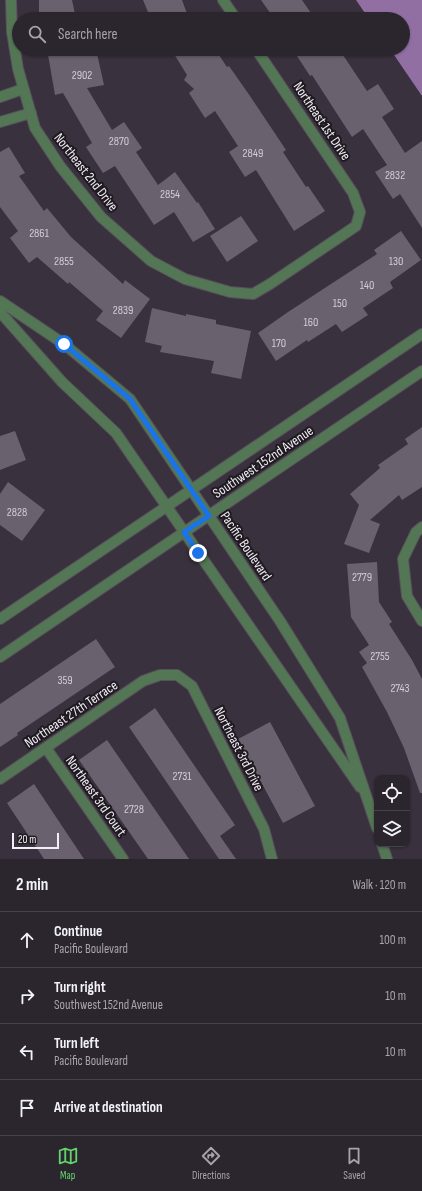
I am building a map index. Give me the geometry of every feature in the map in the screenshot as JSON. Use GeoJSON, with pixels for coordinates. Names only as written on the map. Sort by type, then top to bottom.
{"type":"FeatureCollection","features":[{"type":"Feature","properties":{"kind":"street","name":"Northeast 2nd Drive"},"geometry":{"type":"LineString","coordinates":[[11,0],[12,32]]}},
{"type":"Feature","properties":{"kind":"street"},"geometry":{"type":"LineString","coordinates":[[223,0],[231,12]]}},
{"type":"Feature","properties":{"kind":"street","name":"Northeast 2nd Drive"},"geometry":{"type":"LineString","coordinates":[[16,56],[18,69],[35,128],[60,166],[101,217],[151,261],[185,279],[230,292],[253,294]]}},
{"type":"Feature","properties":{"kind":"street","name":"Northeast 1st Drive"},"geometry":{"type":"LineString","coordinates":[[253,294],[356,226],[360,212],[353,193],[261,56]]}},
{"type":"Feature","properties":{"kind":"street"},"geometry":{"type":"LineString","coordinates":[[0,97],[23,88]]}},
{"type":"Feature","properties":{"kind":"street"},"geometry":{"type":"LineString","coordinates":[[0,122],[31,113]]}},
{"type":"Feature","properties":{"kind":"street","name":"Pacific Boulevard"},"geometry":{"type":"LineString","coordinates":[[0,301],[64,344],[130,399],[280,620],[340,718],[374,819]]}},
{"type":"Feature","properties":{"kind":"street","name":"Pacific Boulevard"},"geometry":{"type":"LineString","coordinates":[[0,312],[62,382],[116,433],[367,797]]}},
{"type":"Feature","properties":{"kind":"street","name":"Southwest 152nd Avenue"},"geometry":{"type":"LineString","coordinates":[[0,619],[422,334]]}},
{"type":"Feature","properties":{"kind":"street","name":"Southwest 152nd Avenue"},"geometry":{"type":"LineString","coordinates":[[0,657],[422,371]]}},
{"type":"Feature","properties":{"kind":"street"},"geometry":{"type":"LineString","coordinates":[[422,527],[416,532],[403,559],[407,596],[422,621]]}},
{"type":"Feature","properties":{"kind":"street","name":"Northeast 27th Terrace"},"geometry":{"type":"LineString","coordinates":[[0,779],[143,681],[160,675]]}},
{"type":"Feature","properties":{"kind":"street","name":"Northeast 3rd Drive"},"geometry":{"type":"LineString","coordinates":[[160,675],[177,675],[192,686],[264,829],[272,859]]}},
{"type":"Feature","properties":{"kind":"street","name":"Northeast 3rd Court"},"geometry":{"type":"LineString","coordinates":[[46,748],[122,859]]}},
{"type":"Feature","properties":{"kind":"street"},"geometry":{"type":"LineString","coordinates":[[383,847],[387,859]]}},
{"type":"Feature","properties":{"kind":"shaded area"},"geometry":{"type":"Polygon","coordinates":[[[356,0],[422,0],[422,96],[395,56],[410,56],[410,12],[364,12],[356,0]]]}},
{"type":"Feature","properties":{"kind":"building"},"geometry":{"type":"Polygon","coordinates":[[[39,0],[72,0],[75,12],[39,12],[39,0]]]}},
{"type":"Feature","properties":{"kind":"building"},"geometry":{"type":"Polygon","coordinates":[[[143,0],[182,0],[186,12],[148,12],[143,0]]]}},
{"type":"Feature","properties":{"kind":"building"},"geometry":{"type":"Polygon","coordinates":[[[261,0],[302,0],[310,12],[281,12],[269,12],[261,0]]]}},
{"type":"Feature","properties":{"kind":"building"},"geometry":{"type":"Polygon","coordinates":[[[48,56],[98,56],[104,85],[87,88],[112,130],[124,122],[142,148],[136,152],[158,185],[175,172],[197,203],[198,202],[215,229],[193,242],[174,212],[154,225],[115,166],[103,173],[86,147],[92,143],[63,93],[55,95],[48,56]]]}},
{"type":"Feature","properties":{"kind":"building"},"geometry":{"type":"Polygon","coordinates":[[[175,56],[220,56],[227,67],[229,66],[250,96],[286,150],[283,152],[306,187],[308,186],[325,211],[294,231],[256,170],[245,177],[229,152],[238,146],[215,111],[205,118],[189,93],[194,89],[184,80],[187,75],[175,56]]]}},
{"type":"Feature","properties":{"kind":"building"},"geometry":{"type":"Polygon","coordinates":[[[297,56],[344,56],[367,91],[378,84],[394,109],[382,117],[405,153],[422,141],[422,228],[400,194],[393,199],[375,172],[387,165],[363,129],[352,137],[312,75],[310,76],[297,56]]]}},
{"type":"Feature","properties":{"kind":"building"},"geometry":{"type":"Polygon","coordinates":[[[9,147],[25,173],[19,176],[44,211],[47,208],[71,237],[123,284],[125,280],[150,299],[121,338],[96,320],[103,311],[69,282],[68,284],[37,257],[29,263],[10,238],[18,231],[0,207],[0,152],[9,147]]]}},
{"type":"Feature","properties":{"kind":"building"},"geometry":{"type":"Polygon","coordinates":[[[241,216],[258,241],[227,262],[210,236],[241,216]]]}},
{"type":"Feature","properties":{"kind":"building"},"geometry":{"type":"Polygon","coordinates":[[[401,231],[421,260],[390,282],[393,288],[363,308],[368,315],[342,332],[336,324],[308,342],[307,340],[276,361],[258,333],[377,254],[374,250],[401,231]]]}},
{"type":"Feature","properties":{"kind":"building"},"geometry":{"type":"Polygon","coordinates":[[[152,308],[186,316],[186,314],[216,320],[216,324],[251,331],[241,379],[211,373],[214,361],[160,352],[162,346],[145,342],[152,308]]]}},
{"type":"Feature","properties":{"kind":"building"},"geometry":{"type":"Polygon","coordinates":[[[422,427],[422,487],[402,500],[399,495],[370,520],[380,524],[369,553],[344,544],[359,505],[350,494],[380,468],[378,465],[408,444],[405,439],[422,427]]]}},
{"type":"Feature","properties":{"kind":"building"},"geometry":{"type":"Polygon","coordinates":[[[15,431],[26,460],[0,470],[0,436],[15,431]]]}},
{"type":"Feature","properties":{"kind":"building"},"geometry":{"type":"Polygon","coordinates":[[[8,482],[45,510],[22,541],[0,525],[0,494],[8,482]]]}},
{"type":"Feature","properties":{"kind":"building"},"geometry":{"type":"Polygon","coordinates":[[[377,562],[379,602],[392,622],[389,624],[412,660],[422,679],[422,793],[420,793],[404,748],[387,712],[362,667],[367,663],[359,652],[369,645],[351,617],[347,564],[377,562]]]}},
{"type":"Feature","properties":{"kind":"building"},"geometry":{"type":"Polygon","coordinates":[[[96,639],[115,667],[17,733],[18,735],[0,747],[0,704],[96,639]]]}},
{"type":"Feature","properties":{"kind":"building"},"geometry":{"type":"Polygon","coordinates":[[[155,708],[235,825],[220,836],[236,859],[219,859],[129,727],[155,708]]]}},
{"type":"Feature","properties":{"kind":"building"},"geometry":{"type":"Polygon","coordinates":[[[270,722],[315,806],[283,823],[238,739],[270,722]]]}},
{"type":"Feature","properties":{"kind":"building"},"geometry":{"type":"Polygon","coordinates":[[[107,740],[189,859],[148,859],[79,760],[107,740]]]}},
{"type":"Feature","properties":{"kind":"building"},"geometry":{"type":"Polygon","coordinates":[[[34,784],[84,859],[44,859],[7,803],[34,784]]]}},
{"type":"Feature","properties":{"kind":"route"},"geometry":{"type":"LineString","coordinates":[[64,344],[130,399],[209,516],[184,532],[198,553]]}}]}
